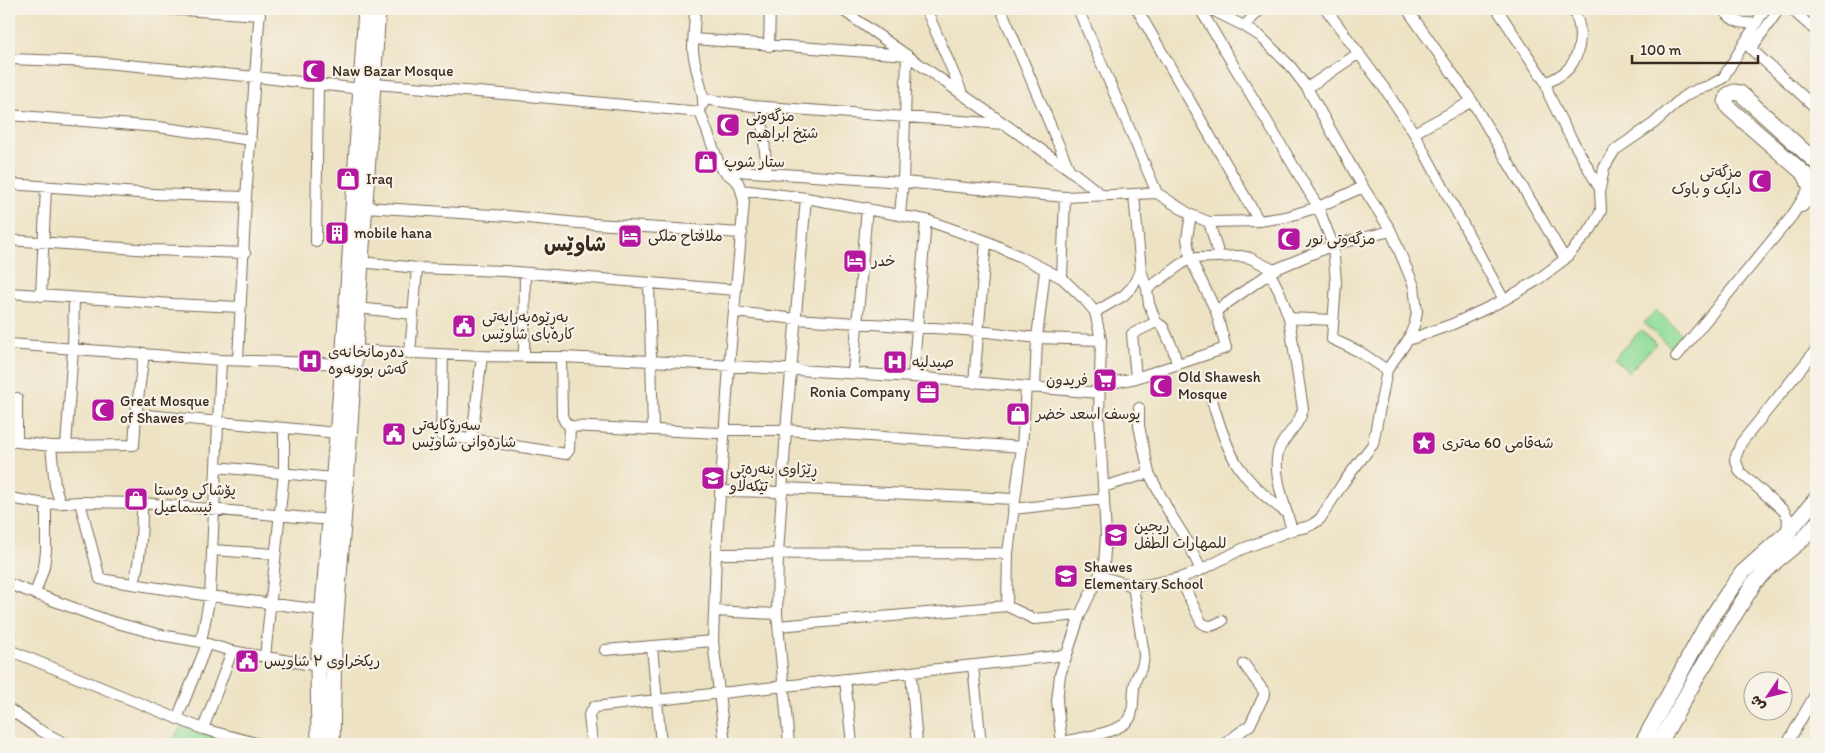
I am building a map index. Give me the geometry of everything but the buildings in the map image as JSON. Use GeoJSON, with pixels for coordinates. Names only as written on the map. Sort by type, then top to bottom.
{"type":"FeatureCollection","features":[{"type":"Feature","properties":{"kind":"street"},"geometry":{"type":"LineString","coordinates":[[167,9],[260,12],[246,197],[245,253],[238,360]]}},
{"type":"Feature","properties":{"kind":"street"},"geometry":{"type":"LineString","coordinates":[[332,744],[325,723],[318,666],[337,433],[358,308],[365,207],[366,9]]}},
{"type":"Feature","properties":{"kind":"street"},"geometry":{"type":"LineString","coordinates":[[319,744],[325,723],[335,625],[349,357],[367,87],[378,9]]}},
{"type":"Feature","properties":{"kind":"street"},"geometry":{"type":"LineString","coordinates":[[695,9],[693,50],[699,85],[704,99],[700,112],[721,170],[738,182],[742,190],[744,202],[729,366],[714,611],[713,641],[725,744]]}},
{"type":"Feature","properties":{"kind":"street"},"geometry":{"type":"LineString","coordinates":[[770,9],[770,46]]}},
{"type":"Feature","properties":{"kind":"street"},"geometry":{"type":"LineString","coordinates":[[926,9],[963,95]]}},
{"type":"Feature","properties":{"kind":"street"},"geometry":{"type":"LineString","coordinates":[[1001,9],[1070,170]]}},
{"type":"Feature","properties":{"kind":"street"},"geometry":{"type":"LineString","coordinates":[[1078,9],[1157,193],[1191,215],[1209,222],[1259,221],[1286,217],[1318,207],[1363,187]]}},
{"type":"Feature","properties":{"kind":"street"},"geometry":{"type":"LineString","coordinates":[[1137,9],[1259,221]]}},
{"type":"Feature","properties":{"kind":"street"},"geometry":{"type":"LineString","coordinates":[[1200,9],[1318,207],[1333,245],[1336,283],[1332,339],[1360,352],[1387,370]]}},
{"type":"Feature","properties":{"kind":"street"},"geometry":{"type":"LineString","coordinates":[[1100,576],[1133,586],[1180,578],[1201,570],[1242,549],[1292,530],[1307,527],[1320,519],[1343,483],[1372,444],[1387,370],[1408,340],[1415,323],[1417,300],[1414,286],[1391,231],[1363,187],[1307,88],[1291,66],[1275,50],[1244,26],[1210,9]]}},
{"type":"Feature","properties":{"kind":"street"},"geometry":{"type":"LineString","coordinates":[[1244,26],[1261,9]]}},
{"type":"Feature","properties":{"kind":"street"},"geometry":{"type":"LineString","coordinates":[[1326,9],[1359,53],[1414,134],[1504,300]]}},
{"type":"Feature","properties":{"kind":"street"},"geometry":{"type":"LineString","coordinates":[[1408,9],[1472,101],[1565,259]]}},
{"type":"Feature","properties":{"kind":"street"},"geometry":{"type":"LineString","coordinates":[[1497,9],[1546,83],[1549,95],[1562,122],[1600,189]]}},
{"type":"Feature","properties":{"kind":"street"},"geometry":{"type":"LineString","coordinates":[[1546,83],[1569,68],[1577,52],[1580,43],[1580,28],[1572,9]]}},
{"type":"Feature","properties":{"kind":"street"},"geometry":{"type":"LineString","coordinates":[[1724,9],[1730,18],[1737,22],[1756,23]]}},
{"type":"Feature","properties":{"kind":"street"},"geometry":{"type":"LineString","coordinates":[[1408,340],[1453,324],[1504,300],[1536,281],[1565,259],[1590,229],[1601,211],[1600,189],[1604,168],[1615,150],[1654,124],[1684,97],[1698,88],[1709,86],[1723,78],[1766,9]]}},
{"type":"Feature","properties":{"kind":"street"},"geometry":{"type":"LineString","coordinates":[[1779,9],[1751,49],[1816,108]]}},
{"type":"Feature","properties":{"kind":"street"},"geometry":{"type":"LineString","coordinates":[[1791,9],[1816,31]]}},
{"type":"Feature","properties":{"kind":"street"},"geometry":{"type":"LineString","coordinates":[[846,10],[1070,170],[1102,195]]}},
{"type":"Feature","properties":{"kind":"street"},"geometry":{"type":"LineString","coordinates":[[694,38],[770,46],[907,55]]}},
{"type":"Feature","properties":{"kind":"street"},"geometry":{"type":"LineString","coordinates":[[1307,88],[1359,53]]}},
{"type":"Feature","properties":{"kind":"street"},"geometry":{"type":"LineString","coordinates":[[900,215],[903,182],[907,55]]}},
{"type":"Feature","properties":{"kind":"street"},"geometry":{"type":"LineString","coordinates":[[9,59],[94,62],[256,77],[318,85],[516,95],[700,112]]}},
{"type":"Feature","properties":{"kind":"street"},"geometry":{"type":"LineString","coordinates":[[316,242],[318,85]]}},
{"type":"Feature","properties":{"kind":"street"},"geometry":{"type":"LineString","coordinates":[[1816,162],[1740,93],[1734,92],[1728,95],[1726,102],[1729,108],[1816,184]]}},
{"type":"Feature","properties":{"kind":"street"},"geometry":{"type":"LineString","coordinates":[[704,99],[761,107],[1004,124]]}},
{"type":"Feature","properties":{"kind":"street"},"geometry":{"type":"LineString","coordinates":[[1414,134],[1472,101]]}},
{"type":"Feature","properties":{"kind":"street"},"geometry":{"type":"LineString","coordinates":[[761,107],[767,173]]}},
{"type":"Feature","properties":{"kind":"street"},"geometry":{"type":"LineString","coordinates":[[9,115],[158,128],[251,140]]}},
{"type":"Feature","properties":{"kind":"street"},"geometry":{"type":"LineString","coordinates":[[721,170],[903,182],[1065,198],[1157,193]]}},
{"type":"Feature","properties":{"kind":"street"},"geometry":{"type":"LineString","coordinates":[[1792,216],[1807,192],[1806,182],[1800,170]]}},
{"type":"Feature","properties":{"kind":"street"},"geometry":{"type":"LineString","coordinates":[[9,184],[154,194],[246,197]]}},
{"type":"Feature","properties":{"kind":"street"},"geometry":{"type":"LineString","coordinates":[[41,296],[46,187]]}},
{"type":"Feature","properties":{"kind":"street"},"geometry":{"type":"LineString","coordinates":[[742,190],[806,198],[926,220],[986,241],[1062,278],[1095,312],[1101,340],[1098,416],[1106,535],[1104,565],[1080,615],[1060,675],[1056,701],[1062,743],[1114,730],[1126,723],[1130,717],[1136,680],[1144,665],[1144,654],[1133,586]]}},
{"type":"Feature","properties":{"kind":"street"},"geometry":{"type":"LineString","coordinates":[[1134,195],[1141,270],[1147,289],[1148,304],[1156,322],[1163,327],[1173,349],[1177,364]]}},
{"type":"Feature","properties":{"kind":"street"},"geometry":{"type":"LineString","coordinates":[[1676,357],[1792,216],[1812,197],[1816,196]]}},
{"type":"Feature","properties":{"kind":"street"},"geometry":{"type":"LineString","coordinates":[[790,744],[777,614],[778,554],[790,370],[806,198]]}},
{"type":"Feature","properties":{"kind":"street"},"geometry":{"type":"LineString","coordinates":[[1062,278],[1065,198]]}},
{"type":"Feature","properties":{"kind":"street"},"geometry":{"type":"LineString","coordinates":[[365,207],[508,216],[578,223],[742,232]]}},
{"type":"Feature","properties":{"kind":"street"},"geometry":{"type":"LineString","coordinates":[[853,373],[867,208]]}},
{"type":"Feature","properties":{"kind":"street"},"geometry":{"type":"LineString","coordinates":[[9,344],[221,360],[349,357],[410,353],[562,357],[853,373],[1031,388],[1100,389],[1226,348],[1216,310],[1190,258],[1187,238],[1191,215]]}},
{"type":"Feature","properties":{"kind":"street"},"geometry":{"type":"LineString","coordinates":[[912,377],[918,327],[926,220]]}},
{"type":"Feature","properties":{"kind":"street"},"geometry":{"type":"LineString","coordinates":[[1209,222],[1219,256]]}},
{"type":"Feature","properties":{"kind":"street"},"geometry":{"type":"LineString","coordinates":[[1216,310],[1272,272],[1333,245],[1391,231]]}},
{"type":"Feature","properties":{"kind":"street"},"geometry":{"type":"LineString","coordinates":[[9,240],[151,250],[245,253]]}},
{"type":"Feature","properties":{"kind":"street"},"geometry":{"type":"LineString","coordinates":[[974,383],[986,241]]}},
{"type":"Feature","properties":{"kind":"street"},"geometry":{"type":"LineString","coordinates":[[1147,289],[1190,258],[1219,256],[1250,258],[1272,272],[1289,318],[1303,409],[1297,423],[1279,450],[1277,468],[1292,530]]}},
{"type":"Feature","properties":{"kind":"street"},"geometry":{"type":"LineString","coordinates":[[361,262],[417,268],[525,273],[736,290]]}},
{"type":"Feature","properties":{"kind":"street"},"geometry":{"type":"LineString","coordinates":[[410,353],[417,268]]}},
{"type":"Feature","properties":{"kind":"street"},"geometry":{"type":"LineString","coordinates":[[1007,606],[1008,553],[1013,504],[1031,388],[1045,270]]}},
{"type":"Feature","properties":{"kind":"street"},"geometry":{"type":"LineString","coordinates":[[1095,312],[1123,296],[1132,287],[1141,270]]}},
{"type":"Feature","properties":{"kind":"street"},"geometry":{"type":"LineString","coordinates":[[524,357],[525,273]]}},
{"type":"Feature","properties":{"kind":"street"},"geometry":{"type":"LineString","coordinates":[[649,284],[654,429]]}},
{"type":"Feature","properties":{"kind":"street"},"geometry":{"type":"LineString","coordinates":[[9,294],[240,307]]}},
{"type":"Feature","properties":{"kind":"street"},"geometry":{"type":"LineString","coordinates":[[66,446],[73,349],[74,298]]}},
{"type":"Feature","properties":{"kind":"street"},"geometry":{"type":"LineString","coordinates":[[358,308],[413,314]]}},
{"type":"Feature","properties":{"kind":"street"},"geometry":{"type":"LineString","coordinates":[[735,312],[796,319],[979,331],[1037,338],[1101,340]]}},
{"type":"Feature","properties":{"kind":"street"},"geometry":{"type":"LineString","coordinates":[[1289,318],[1333,320]]}},
{"type":"Feature","properties":{"kind":"street"},"geometry":{"type":"LineString","coordinates":[[1136,378],[1132,334],[1156,322]]}},
{"type":"Feature","properties":{"kind":"street"},"geometry":{"type":"LineString","coordinates":[[1786,534],[1788,526],[1787,515],[1740,472],[1736,459],[1738,450],[1747,435],[1816,350]]}},
{"type":"Feature","properties":{"kind":"street"},"geometry":{"type":"LineString","coordinates":[[18,398],[13,442],[51,446],[134,446],[144,353]]}},
{"type":"Feature","properties":{"kind":"street"},"geometry":{"type":"LineString","coordinates":[[443,355],[441,435],[566,454],[569,450],[570,426]]}},
{"type":"Feature","properties":{"kind":"street"},"geometry":{"type":"LineString","coordinates":[[471,439],[482,356]]}},
{"type":"Feature","properties":{"kind":"street"},"geometry":{"type":"LineString","coordinates":[[562,357],[562,416],[570,426],[719,433],[726,430],[786,430],[1022,447]]}},
{"type":"Feature","properties":{"kind":"street"},"geometry":{"type":"LineString","coordinates":[[178,719],[204,643],[210,596],[221,360]]}},
{"type":"Feature","properties":{"kind":"street"},"geometry":{"type":"LineString","coordinates":[[1212,400],[1221,431],[1230,453],[1239,468],[1266,498],[1288,513]]}},
{"type":"Feature","properties":{"kind":"street"},"geometry":{"type":"LineString","coordinates":[[1139,408],[1139,426],[1149,473],[1201,570]]}},
{"type":"Feature","properties":{"kind":"street"},"geometry":{"type":"LineString","coordinates":[[136,414],[337,433]]}},
{"type":"Feature","properties":{"kind":"street"},"geometry":{"type":"LineString","coordinates":[[265,657],[272,604],[275,554],[284,473],[284,428]]}},
{"type":"Feature","properties":{"kind":"street"},"geometry":{"type":"LineString","coordinates":[[51,446],[55,486],[60,502]]}},
{"type":"Feature","properties":{"kind":"street"},"geometry":{"type":"LineString","coordinates":[[216,467],[333,478]]}},
{"type":"Feature","properties":{"kind":"street"},"geometry":{"type":"LineString","coordinates":[[1103,487],[1149,473]]}},
{"type":"Feature","properties":{"kind":"street"},"geometry":{"type":"LineString","coordinates":[[720,490],[783,490],[1013,504],[1104,499]]}},
{"type":"Feature","properties":{"kind":"street"},"geometry":{"type":"LineString","coordinates":[[1765,494],[1792,511],[1802,511],[1814,503]]}},
{"type":"Feature","properties":{"kind":"street"},"geometry":{"type":"LineString","coordinates":[[9,498],[46,504],[60,502],[142,503],[330,520]]}},
{"type":"Feature","properties":{"kind":"street"},"geometry":{"type":"LineString","coordinates":[[80,502],[100,578],[210,596],[322,610]]}},
{"type":"Feature","properties":{"kind":"street"},"geometry":{"type":"LineString","coordinates":[[134,583],[140,562],[142,545],[142,503]]}},
{"type":"Feature","properties":{"kind":"street"},"geometry":{"type":"LineString","coordinates":[[1642,744],[1706,626],[1727,594],[1743,572],[1786,534],[1814,503]]}},
{"type":"Feature","properties":{"kind":"street"},"geometry":{"type":"LineString","coordinates":[[35,594],[44,568],[46,504]]}},
{"type":"Feature","properties":{"kind":"street"},"geometry":{"type":"LineString","coordinates":[[1659,744],[1754,583],[1764,572],[1815,529]]}},
{"type":"Feature","properties":{"kind":"street"},"geometry":{"type":"LineString","coordinates":[[212,550],[275,554]]}},
{"type":"Feature","properties":{"kind":"street"},"geometry":{"type":"LineString","coordinates":[[716,554],[1008,553]]}},
{"type":"Feature","properties":{"kind":"street"},"geometry":{"type":"LineString","coordinates":[[1180,578],[1201,622],[1210,627],[1222,620]]}},
{"type":"Feature","properties":{"kind":"street"},"geometry":{"type":"LineString","coordinates":[[9,584],[106,620],[161,635],[204,643],[232,651],[318,666]]}},
{"type":"Feature","properties":{"kind":"street"},"geometry":{"type":"LineString","coordinates":[[1727,594],[1714,621],[1717,627],[1723,626],[1743,602]]}},
{"type":"Feature","properties":{"kind":"street"},"geometry":{"type":"LineString","coordinates":[[778,626],[1007,606],[1034,619],[1080,615]]}},
{"type":"Feature","properties":{"kind":"street"},"geometry":{"type":"LineString","coordinates":[[714,611],[777,614]]}},
{"type":"Feature","properties":{"kind":"street"},"geometry":{"type":"LineString","coordinates":[[1693,650],[1704,638],[1711,636],[1713,640],[1707,660]]}},
{"type":"Feature","properties":{"kind":"street"},"geometry":{"type":"LineString","coordinates":[[605,650],[713,641]]}},
{"type":"Feature","properties":{"kind":"street"},"geometry":{"type":"LineString","coordinates":[[652,647],[661,744]]}},
{"type":"Feature","properties":{"kind":"street"},"geometry":{"type":"LineString","coordinates":[[9,650],[203,730],[260,744]]}},
{"type":"Feature","properties":{"kind":"street"},"geometry":{"type":"LineString","coordinates":[[203,730],[232,651]]}},
{"type":"Feature","properties":{"kind":"street"},"geometry":{"type":"LineString","coordinates":[[592,744],[589,715],[594,707],[1066,655]]}},
{"type":"Feature","properties":{"kind":"street"},"geometry":{"type":"LineString","coordinates":[[1224,744],[1250,725],[1265,693],[1244,664]]}},
{"type":"Feature","properties":{"kind":"street"},"geometry":{"type":"LineString","coordinates":[[972,666],[981,744]]}},
{"type":"Feature","properties":{"kind":"street"},"geometry":{"type":"LineString","coordinates":[[911,673],[917,744]]}},
{"type":"Feature","properties":{"kind":"street"},"geometry":{"type":"LineString","coordinates":[[845,679],[852,744]]}},
{"type":"Feature","properties":{"kind":"street"},"geometry":{"type":"LineString","coordinates":[[1787,744],[1816,693]]}},
{"type":"Feature","properties":{"kind":"street"},"geometry":{"type":"LineString","coordinates":[[9,709],[38,729],[66,744]]}},
{"type":"Feature","properties":{"kind":"green space"},"geometry":{"type":"Polygon","coordinates":[[[1656,310],[1682,334],[1670,347],[1644,323],[1656,310]]]}},
{"type":"Feature","properties":{"kind":"green space"},"geometry":{"type":"Polygon","coordinates":[[[1641,330],[1656,344],[1629,372],[1614,358],[1641,330]]]}},
{"type":"Feature","properties":{"kind":"green space"},"geometry":{"type":"Polygon","coordinates":[[[183,724],[239,744],[170,744],[183,724]]]}},
{"type":"Feature","properties":{"kind":"place","name":"Naw Bazar Mosque"},"geometry":{"type":"Point","coordinates":[314,71]}},
{"type":"Feature","properties":{"kind":"place","name":"مزگەوتی شێخ ابراهیم"},"geometry":{"type":"Point","coordinates":[728,125]}},
{"type":"Feature","properties":{"kind":"place","name":"ستار شوپ"},"geometry":{"type":"Point","coordinates":[706,162]}},
{"type":"Feature","properties":{"kind":"place","name":"Iraq"},"geometry":{"type":"Point","coordinates":[348,179]}},
{"type":"Feature","properties":{"kind":"place","name":"مزگەتی دایک و باوک"},"geometry":{"type":"Point","coordinates":[1760,181]}},
{"type":"Feature","properties":{"kind":"place","name":"mobile hana"},"geometry":{"type":"Point","coordinates":[337,233]}},
{"type":"Feature","properties":{"kind":"place","name":"ملافتاح ملکی"},"geometry":{"type":"Point","coordinates":[630,236]}},
{"type":"Feature","properties":{"kind":"place","name":"مزگەوتی نور"},"geometry":{"type":"Point","coordinates":[1289,239]}},
{"type":"Feature","properties":{"kind":"place","name":"خدر"},"geometry":{"type":"Point","coordinates":[855,261]}},
{"type":"Feature","properties":{"kind":"place","name":"بەڕێوەبەرایەتی کارەبای شاوێس"},"geometry":{"type":"Point","coordinates":[464,326]}},
{"type":"Feature","properties":{"kind":"place","name":"دەرمانخانەی گەش بوونەوە"},"geometry":{"type":"Point","coordinates":[310,361]}},
{"type":"Feature","properties":{"kind":"place","name":"صیدلیە"},"geometry":{"type":"Point","coordinates":[895,362]}},
{"type":"Feature","properties":{"kind":"place","name":"فريدون"},"geometry":{"type":"Point","coordinates":[1105,380]}},
{"type":"Feature","properties":{"kind":"place","name":"Old Shawesh Mosque"},"geometry":{"type":"Point","coordinates":[1161,386]}},
{"type":"Feature","properties":{"kind":"place","name":"Ronia Company"},"geometry":{"type":"Point","coordinates":[928,392]}},
{"type":"Feature","properties":{"kind":"place","name":"Great Mosque of Shawes"},"geometry":{"type":"Point","coordinates":[103,410]}},
{"type":"Feature","properties":{"kind":"place","name":"يوسف اسعد خضر"},"geometry":{"type":"Point","coordinates":[1018,414]}},
{"type":"Feature","properties":{"kind":"place","name":"سەرۆکایەتی شارەوانی شاوێس"},"geometry":{"type":"Point","coordinates":[394,434]}},
{"type":"Feature","properties":{"kind":"place","name":"شەقامی 60 مەتری"},"geometry":{"type":"Point","coordinates":[1424,443]}},
{"type":"Feature","properties":{"kind":"place","name":"ڕێژاوی بنەرەتی تێکەڵاو"},"geometry":{"type":"Point","coordinates":[713,478]}},
{"type":"Feature","properties":{"kind":"place","name":"پۆشاکی وەستا ئیسماعیل"},"geometry":{"type":"Point","coordinates":[136,499]}},
{"type":"Feature","properties":{"kind":"place","name":"ريجين للمهارات الطفل"},"geometry":{"type":"Point","coordinates":[1116,535]}},
{"type":"Feature","properties":{"kind":"place","name":"Shawes Elementary School"},"geometry":{"type":"Point","coordinates":[1066,576]}},
{"type":"Feature","properties":{"kind":"place","name":"ريكخراوى ۲ شاويس"},"geometry":{"type":"Point","coordinates":[247,661]}},
{"type":"Feature","properties":{"kind":"district","name":"شاوێس"},"geometry":{"type":"Point","coordinates":[575,244]}}]}
